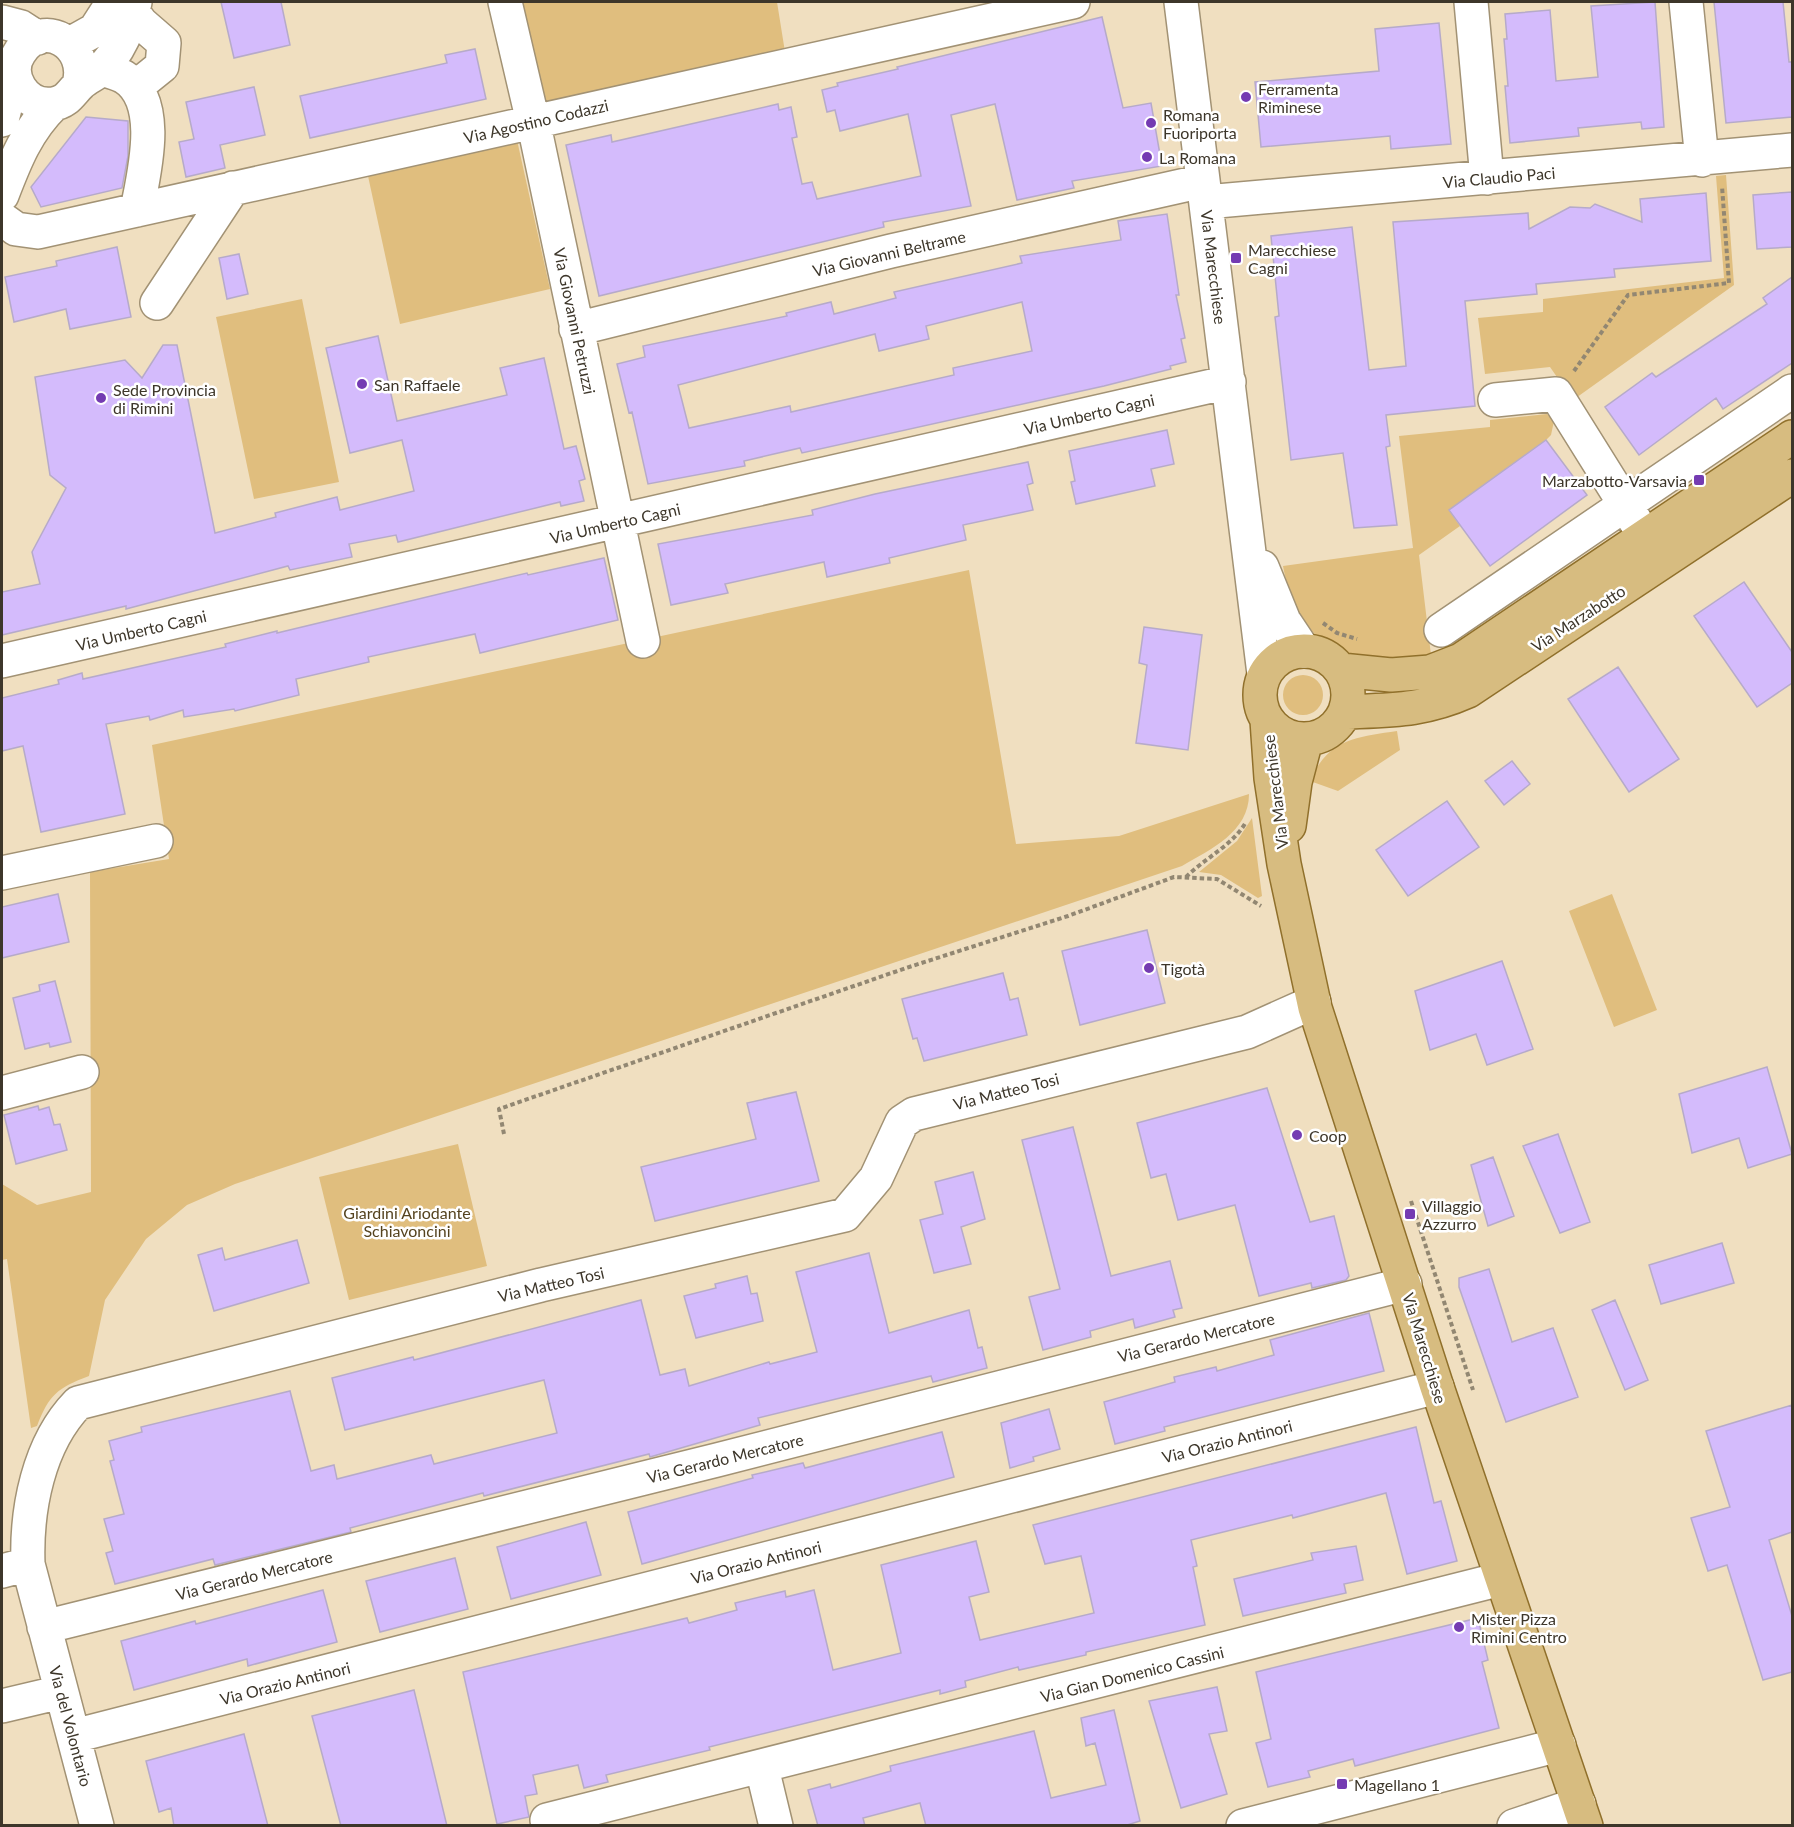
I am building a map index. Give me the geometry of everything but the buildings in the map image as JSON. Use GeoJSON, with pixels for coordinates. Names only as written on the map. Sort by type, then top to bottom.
{"type":"FeatureCollection","features":[{"type":"Feature","properties":{"kind":"main road","name":"Via Marzabotto"},"geometry":{"type":"LineString","coordinates":[[1341,670],[1391,675],[1430,672],[1461,660],[1792,437]]}},
{"type":"Feature","properties":{"kind":"main road","name":"Via Marzabotto"},"geometry":{"type":"LineString","coordinates":[[1345,712],[1397,710],[1438,704],[1468,691],[1792,476]]}},
{"type":"Feature","properties":{"kind":"main road"},"geometry":{"type":"LineString","coordinates":[[1304,651],[1324,656],[1341,670],[1348,688],[1345,712],[1331,731],[1306,740],[1282,735],[1267,720],[1259,697],[1264,674],[1278,658],[1304,651]]}},
{"type":"Feature","properties":{"kind":"main road","name":"Via Marecchiese"},"geometry":{"type":"LineString","coordinates":[[1267,720],[1271,778],[1284,864],[1314,1002],[1437,1387],[1583,1815]]}},
{"type":"Feature","properties":{"kind":"main road","name":"Via Marecchiese"},"geometry":{"type":"LineString","coordinates":[[1284,864],[1295,782],[1306,740]]}},
{"type":"Feature","properties":{"kind":"street","name":"Via Giovanni Petruzzi"},"geometry":{"type":"LineString","coordinates":[[505,2],[533,121],[643,640]]}},
{"type":"Feature","properties":{"kind":"street","name":"Via Agostino Codazzi"},"geometry":{"type":"LineString","coordinates":[[2,219],[16,229],[38,232],[1073,2]]}},
{"type":"Feature","properties":{"kind":"street","name":"Via Marecchiese"},"geometry":{"type":"LineString","coordinates":[[1181,2],[1264,674]]}},
{"type":"Feature","properties":{"kind":"street"},"geometry":{"type":"LineString","coordinates":[[1471,2],[1487,177]]}},
{"type":"Feature","properties":{"kind":"street"},"geometry":{"type":"LineString","coordinates":[[1686,2],[1711,159]]}},
{"type":"Feature","properties":{"kind":"street"},"geometry":{"type":"LineString","coordinates":[[70,44],[95,30],[127,5]]}},
{"type":"Feature","properties":{"kind":"street"},"geometry":{"type":"LineString","coordinates":[[2,195],[20,149],[39,119],[78,86],[123,36],[127,5]]}},
{"type":"Feature","properties":{"kind":"street"},"geometry":{"type":"LineString","coordinates":[[127,5],[141,23],[164,43],[162,66],[136,87]]}},
{"type":"Feature","properties":{"kind":"street"},"geometry":{"type":"LineString","coordinates":[[2,22],[21,27],[18,52],[2,120]]}},
{"type":"Feature","properties":{"kind":"street"},"geometry":{"type":"LineString","coordinates":[[18,52],[50,36],[70,44],[81,63],[78,86]]}},
{"type":"Feature","properties":{"kind":"street"},"geometry":{"type":"LineString","coordinates":[[18,52],[23,94],[44,105],[78,86],[123,76],[136,87],[145,102],[148,151],[137,210]]}},
{"type":"Feature","properties":{"kind":"street","name":"Via Claudio Paci"},"geometry":{"type":"LineString","coordinates":[[1204,191],[1487,177],[1711,159],[1792,150]]}},
{"type":"Feature","properties":{"kind":"street"},"geometry":{"type":"LineString","coordinates":[[158,303],[233,188]]}},
{"type":"Feature","properties":{"kind":"street","name":"Via Giovanni Beltrame"},"geometry":{"type":"LineString","coordinates":[[576,329],[891,251],[1204,191]]}},
{"type":"Feature","properties":{"kind":"street","name":"Via Umberto Cagni"},"geometry":{"type":"LineString","coordinates":[[2,661],[1229,382]]}},
{"type":"Feature","properties":{"kind":"street"},"geometry":{"type":"LineString","coordinates":[[1441,630],[1792,391]]}},
{"type":"Feature","properties":{"kind":"street"},"geometry":{"type":"LineString","coordinates":[[1495,400],[1556,394],[1645,537]]}},
{"type":"Feature","properties":{"kind":"street","name":"Via Marecchiese"},"geometry":{"type":"LineString","coordinates":[[1248,532],[1284,621],[1304,651]]}},
{"type":"Feature","properties":{"kind":"street"},"geometry":{"type":"LineString","coordinates":[[2,873],[156,841]]}},
{"type":"Feature","properties":{"kind":"street","name":"Via Matteo Tosi"},"geometry":{"type":"LineString","coordinates":[[44,1627],[15,1568],[46,1453],[62,1419],[78,1403],[540,1285],[845,1215],[876,1179],[902,1122],[914,1114],[1247,1032],[1314,1002]]}},
{"type":"Feature","properties":{"kind":"street"},"geometry":{"type":"LineString","coordinates":[[2,1093],[82,1072]]}},
{"type":"Feature","properties":{"kind":"street","name":"Via Gerardo Mercatore"},"geometry":{"type":"LineString","coordinates":[[44,1627],[728,1457],[1405,1284]]}},
{"type":"Feature","properties":{"kind":"street","name":"Via Orazio Antinori"},"geometry":{"type":"LineString","coordinates":[[74,1736],[1437,1387]]}},
{"type":"Feature","properties":{"kind":"street","name":"Via Gian Domenico Cassini"},"geometry":{"type":"LineString","coordinates":[[547,1820],[762,1768],[1502,1579]]}},
{"type":"Feature","properties":{"kind":"street","name":"Via del Volontario"},"geometry":{"type":"LineString","coordinates":[[44,1627],[97,1826]]}},
{"type":"Feature","properties":{"kind":"street"},"geometry":{"type":"LineString","coordinates":[[2,1706],[61,1692]]}},
{"type":"Feature","properties":{"kind":"street"},"geometry":{"type":"LineString","coordinates":[[1243,1826],[1559,1745]]}},
{"type":"Feature","properties":{"kind":"street"},"geometry":{"type":"LineString","coordinates":[[762,1768],[776,1826]]}},
{"type":"Feature","properties":{"kind":"street"},"geometry":{"type":"LineString","coordinates":[[1514,1826],[1583,1815]]}},
{"type":"Feature","properties":{"kind":"path"},"geometry":{"type":"LineString","coordinates":[[1570,377],[1628,295],[1729,283],[1711,159]]}},
{"type":"Feature","properties":{"kind":"path"},"geometry":{"type":"LineString","coordinates":[[1315,616],[1337,633],[1363,641]]}},
{"type":"Feature","properties":{"kind":"path"},"geometry":{"type":"LineString","coordinates":[[1186,878],[1200,863],[1239,835],[1250,815]]}},
{"type":"Feature","properties":{"kind":"path"},"geometry":{"type":"LineString","coordinates":[[504,1134],[499,1109],[895,972],[1068,916],[1174,877],[1217,879],[1262,906]]}},
{"type":"Feature","properties":{"kind":"green space"},"geometry":{"type":"Polygon","coordinates":[[[514,2],[777,2],[785,52],[538,104],[514,2]]]}},
{"type":"Feature","properties":{"kind":"green space"},"geometry":{"type":"Polygon","coordinates":[[[517,140],[550,289],[400,324],[368,176],[517,140]]]}},
{"type":"Feature","properties":{"kind":"green space"},"geometry":{"type":"Polygon","coordinates":[[[1726,175],[1734,285],[1573,400],[1550,367],[1485,374],[1478,318],[1543,312],[1543,299],[1724,278],[1716,176],[1726,175]]]}},
{"type":"Feature","properties":{"kind":"green space"},"geometry":{"type":"Polygon","coordinates":[[[302,299],[339,482],[254,499],[216,317],[302,299]]]}},
{"type":"Feature","properties":{"kind":"green space"},"geometry":{"type":"Polygon","coordinates":[[[1547,414],[1554,421],[1551,435],[1449,510],[1460,526],[1419,555],[1431,655],[1376,658],[1353,654],[1333,647],[1316,635],[1302,618],[1291,595],[1283,566],[1413,548],[1399,436],[1490,427],[1490,420],[1547,414]]]}},
{"type":"Feature","properties":{"kind":"green space"},"geometry":{"type":"Polygon","coordinates":[[[969,570],[1016,844],[1119,836],[1249,794],[1243,819],[1226,838],[1182,866],[235,1184],[187,1205],[146,1239],[105,1300],[89,1376],[56,1394],[50,1400],[37,1426],[31,1428],[7,1259],[2,1260],[2,1184],[37,1205],[91,1192],[90,872],[169,859],[152,745],[969,570]]]}},
{"type":"Feature","properties":{"kind":"green space"},"geometry":{"type":"Polygon","coordinates":[[[1303,675],[1311,676],[1317,681],[1322,687],[1322,703],[1317,709],[1311,714],[1303,715],[1295,714],[1289,709],[1284,703],[1283,695],[1284,687],[1289,681],[1295,676],[1303,675]]]}},
{"type":"Feature","properties":{"kind":"green space"},"geometry":{"type":"Polygon","coordinates":[[[1397,731],[1400,750],[1338,791],[1310,781],[1325,756],[1345,742],[1369,735],[1397,731]]]}},
{"type":"Feature","properties":{"kind":"green space"},"geometry":{"type":"Polygon","coordinates":[[[1252,818],[1262,896],[1258,898],[1221,875],[1199,872],[1237,841],[1252,818]]]}},
{"type":"Feature","properties":{"kind":"green space"},"geometry":{"type":"Polygon","coordinates":[[[1612,894],[1657,1010],[1614,1027],[1569,911],[1612,894]]]}},
{"type":"Feature","properties":{"kind":"green space","name":"Giardini Ariodante Schiavoncini"},"geometry":{"type":"Polygon","coordinates":[[[458,1144],[487,1266],[349,1300],[319,1177],[458,1144]]]}},
{"type":"Feature","properties":{"kind":"place","name":"Ferramenta Riminese"},"geometry":{"type":"Point","coordinates":[1246,97]}},
{"type":"Feature","properties":{"kind":"place","name":"Romana Fuoriporta"},"geometry":{"type":"Point","coordinates":[1151,123]}},
{"type":"Feature","properties":{"kind":"place","name":"La Romana"},"geometry":{"type":"Point","coordinates":[1147,157]}},
{"type":"Feature","properties":{"kind":"place","name":"Marecchiese Cagni"},"geometry":{"type":"Point","coordinates":[1236,258]}},
{"type":"Feature","properties":{"kind":"place","name":"San Raffaele"},"geometry":{"type":"Point","coordinates":[362,384]}},
{"type":"Feature","properties":{"kind":"place","name":"Sede Provincia di Rimini"},"geometry":{"type":"Point","coordinates":[101,398]}},
{"type":"Feature","properties":{"kind":"place","name":"Marzabotto-Varsavia"},"geometry":{"type":"Point","coordinates":[1699,480]}},
{"type":"Feature","properties":{"kind":"place","name":"Tigotà"},"geometry":{"type":"Point","coordinates":[1149,968]}},
{"type":"Feature","properties":{"kind":"place","name":"Coop"},"geometry":{"type":"Point","coordinates":[1297,1135]}},
{"type":"Feature","properties":{"kind":"place","name":"Villaggio Azzurro"},"geometry":{"type":"Point","coordinates":[1410,1214]}},
{"type":"Feature","properties":{"kind":"place","name":"Mister Pizza Rimini Centro"},"geometry":{"type":"Point","coordinates":[1459,1627]}},
{"type":"Feature","properties":{"kind":"place","name":"Magellano 1"},"geometry":{"type":"Point","coordinates":[1342,1784]}}]}
